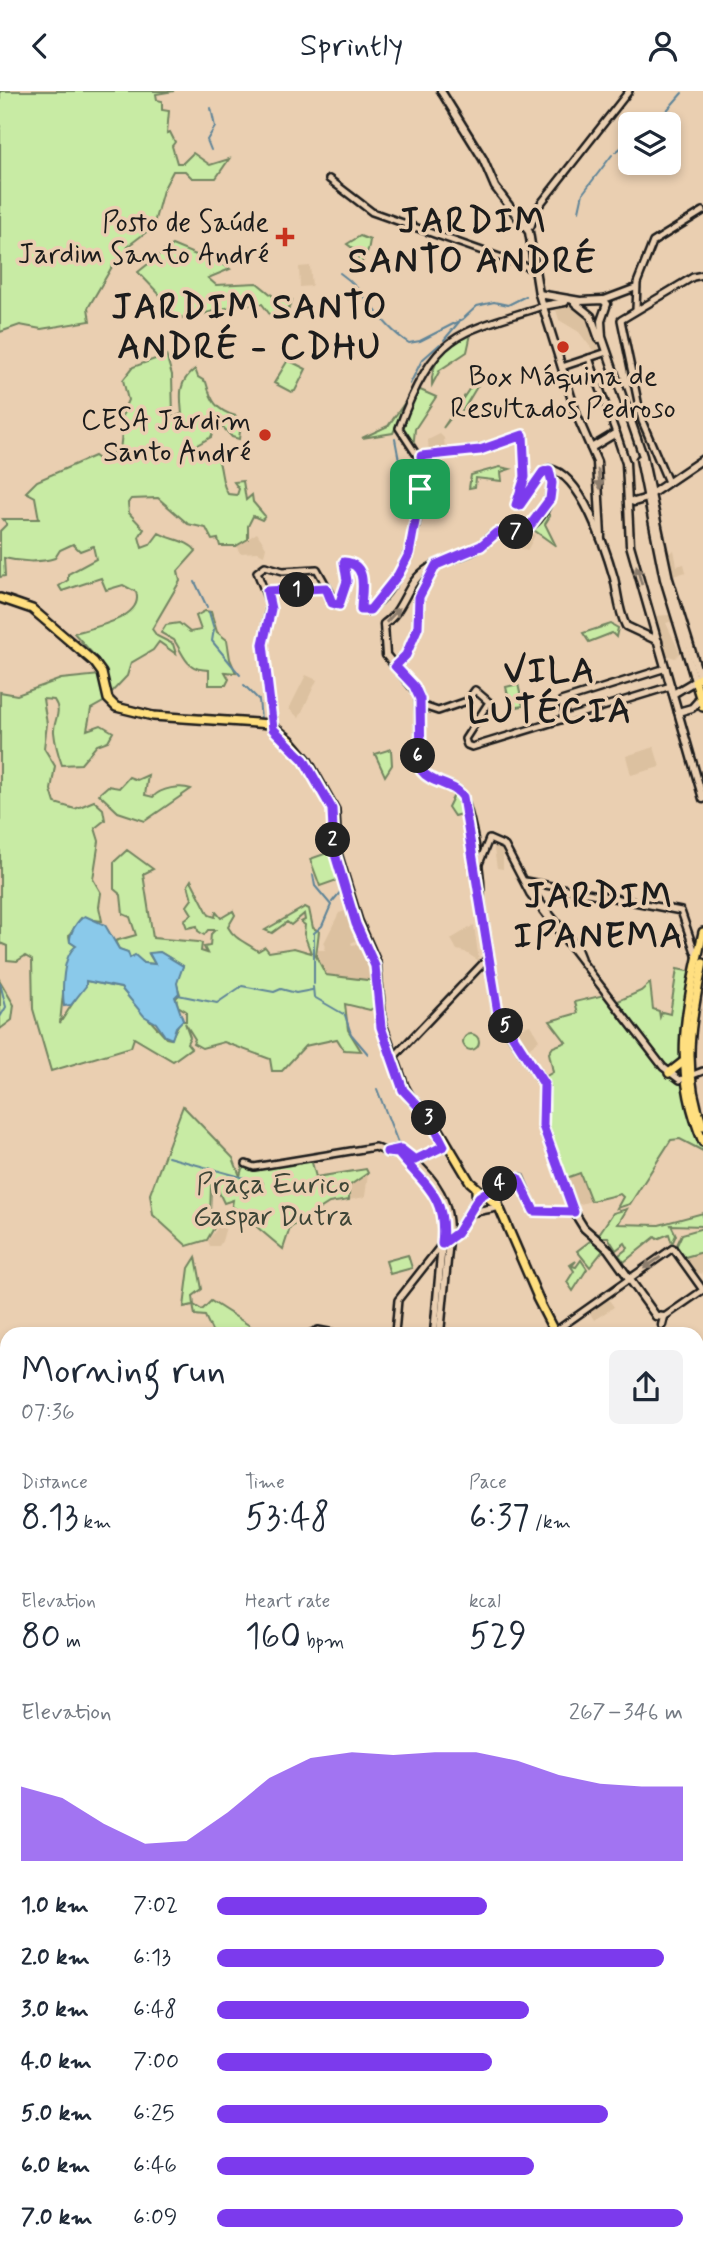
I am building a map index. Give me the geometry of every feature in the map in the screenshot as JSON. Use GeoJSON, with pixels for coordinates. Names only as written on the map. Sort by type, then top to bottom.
{"type":"FeatureCollection","features":[{"type":"Feature","properties":{"kind":"main road"},"geometry":{"type":"LineString","coordinates":[[441,91],[486,165],[495,187],[528,223],[540,294],[548,303],[579,420],[597,462],[601,496],[601,538]]}},
{"type":"Feature","properties":{"kind":"main road"},"geometry":{"type":"LineString","coordinates":[[540,294],[548,303],[575,303],[602,318]]}},
{"type":"Feature","properties":{"kind":"main road"},"geometry":{"type":"LineString","coordinates":[[594,302],[589,313],[640,457],[650,496],[663,574],[703,688]]}},
{"type":"Feature","properties":{"kind":"main road"},"geometry":{"type":"LineString","coordinates":[[548,303],[605,304],[602,339],[642,453],[669,579],[698,679],[703,707]]}},
{"type":"Feature","properties":{"kind":"main road"},"geometry":{"type":"LineString","coordinates":[[591,448],[616,433],[626,463],[629,543],[703,799]]}},
{"type":"Feature","properties":{"kind":"main road"},"geometry":{"type":"LineString","coordinates":[[627,510],[703,459]]}},
{"type":"Feature","properties":{"kind":"main road"},"geometry":{"type":"LineString","coordinates":[[657,641],[629,629],[624,624],[601,538],[590,515],[577,489],[559,472],[549,470],[552,483],[550,499],[529,527],[517,532],[496,533],[481,546],[435,563],[413,583],[396,615],[383,626],[385,652],[416,688],[420,705],[421,770],[433,781],[458,791],[464,801],[477,869],[488,961],[498,1016],[544,1084],[543,1126],[574,1212],[584,1228],[608,1249],[656,1316],[654,1324],[663,1321],[666,1327]]}},
{"type":"Feature","properties":{"kind":"main road"},"geometry":{"type":"LineString","coordinates":[[628,500],[635,502],[650,496]]}},
{"type":"Feature","properties":{"kind":"main road"},"geometry":{"type":"LineString","coordinates":[[395,666],[409,648],[421,620],[420,595],[435,563]]}},
{"type":"Feature","properties":{"kind":"main road"},"geometry":{"type":"LineString","coordinates":[[0,598],[33,609],[94,662],[102,673],[108,697],[117,708],[148,716],[271,724],[306,763],[332,809],[335,851],[356,924],[375,966],[379,1019],[406,1095],[430,1119],[445,1145],[481,1193],[499,1206],[551,1327]]}},
{"type":"Feature","properties":{"kind":"main road"},"geometry":{"type":"LineString","coordinates":[[672,690],[698,679]]}},
{"type":"Feature","properties":{"kind":"main road"},"geometry":{"type":"LineString","coordinates":[[678,712],[691,708],[702,698]]}},
{"type":"Feature","properties":{"kind":"main road"},"geometry":{"type":"LineString","coordinates":[[703,932],[697,946],[701,963],[690,1026],[688,1078],[691,1112],[703,1142]]}},
{"type":"Feature","properties":{"kind":"main road"},"geometry":{"type":"LineString","coordinates":[[701,963],[684,1020],[683,1062],[703,1126]]}},
{"type":"Feature","properties":{"kind":"main road"},"geometry":{"type":"LineString","coordinates":[[669,1073],[683,1062]]}},
{"type":"Feature","properties":{"kind":"main road"},"geometry":{"type":"LineString","coordinates":[[434,1327],[437,1254],[478,1205],[481,1193]]}},
{"type":"Feature","properties":{"kind":"main road"},"geometry":{"type":"LineString","coordinates":[[478,1205],[499,1206]]}},
{"type":"Feature","properties":{"kind":"main road"},"geometry":{"type":"LineString","coordinates":[[440,1327],[445,1242]]}},
{"type":"Feature","properties":{"kind":"street"},"geometry":{"type":"LineString","coordinates":[[528,223],[629,91]]}},
{"type":"Feature","properties":{"kind":"street"},"geometry":{"type":"LineString","coordinates":[[329,179],[372,212],[535,270]]}},
{"type":"Feature","properties":{"kind":"street"},"geometry":{"type":"LineString","coordinates":[[636,310],[635,288],[653,242],[703,211]]}},
{"type":"Feature","properties":{"kind":"street"},"geometry":{"type":"LineString","coordinates":[[668,482],[642,421],[622,319],[703,275]]}},
{"type":"Feature","properties":{"kind":"street"},"geometry":{"type":"LineString","coordinates":[[605,304],[635,288]]}},
{"type":"Feature","properties":{"kind":"street"},"geometry":{"type":"LineString","coordinates":[[271,724],[271,699],[263,644],[271,609],[267,591],[257,577],[261,568],[283,571],[317,569],[332,603],[340,604],[347,581],[344,562],[354,565],[363,579],[361,610],[373,607],[398,575],[409,554],[423,477],[420,459],[398,431],[415,391],[450,342],[548,303]]}},
{"type":"Feature","properties":{"kind":"street"},"geometry":{"type":"LineString","coordinates":[[563,367],[604,353]]}},
{"type":"Feature","properties":{"kind":"street"},"geometry":{"type":"LineString","coordinates":[[589,358],[616,433]]}},
{"type":"Feature","properties":{"kind":"street"},"geometry":{"type":"LineString","coordinates":[[420,459],[480,450],[523,435],[525,477],[517,506],[543,472],[549,470]]}},
{"type":"Feature","properties":{"kind":"street"},"geometry":{"type":"LineString","coordinates":[[267,591],[326,588]]}},
{"type":"Feature","properties":{"kind":"street"},"geometry":{"type":"LineString","coordinates":[[566,717],[561,701],[666,668]]}},
{"type":"Feature","properties":{"kind":"street"},"geometry":{"type":"LineString","coordinates":[[420,705],[438,711],[446,706],[467,701],[475,691],[489,702],[465,739],[468,746],[479,746],[566,717],[672,690]]}},
{"type":"Feature","properties":{"kind":"street"},"geometry":{"type":"LineString","coordinates":[[477,869],[488,841],[493,838],[505,846],[526,883],[577,948],[582,961],[669,1073],[688,1078],[703,1071]]}},
{"type":"Feature","properties":{"kind":"street"},"geometry":{"type":"LineString","coordinates":[[526,883],[679,910],[685,916],[697,946]]}},
{"type":"Feature","properties":{"kind":"street"},"geometry":{"type":"LineString","coordinates":[[394,1055],[488,961]]}},
{"type":"Feature","properties":{"kind":"street"},"geometry":{"type":"LineString","coordinates":[[411,1166],[415,1160],[445,1145]]}},
{"type":"Feature","properties":{"kind":"street"},"geometry":{"type":"LineString","coordinates":[[246,1164],[254,1167],[375,1147],[387,1152],[397,1150],[415,1160],[444,1197],[445,1242]]}},
{"type":"Feature","properties":{"kind":"street"},"geometry":{"type":"LineString","coordinates":[[397,1150],[440,1204],[445,1242]]}},
{"type":"Feature","properties":{"kind":"street"},"geometry":{"type":"LineString","coordinates":[[481,1193],[520,1177],[534,1211],[574,1212]]}},
{"type":"Feature","properties":{"kind":"street"},"geometry":{"type":"LineString","coordinates":[[497,1187],[499,1206]]}},
{"type":"Feature","properties":{"kind":"street"},"geometry":{"type":"LineString","coordinates":[[562,1327],[673,1248],[703,1290],[663,1321]]}},
{"type":"Feature","properties":{"kind":"street"},"geometry":{"type":"LineString","coordinates":[[395,1327],[397,1301],[437,1254]]}},
{"type":"Feature","properties":{"kind":"shaded area"},"geometry":{"type":"Polygon","coordinates":[[[310,266],[312,286],[300,287],[299,267],[310,266]]]}},
{"type":"Feature","properties":{"kind":"shaded area"},"geometry":{"type":"Polygon","coordinates":[[[554,303],[575,306],[586,312],[600,352],[596,354],[579,332],[559,320],[554,303]]]}},
{"type":"Feature","properties":{"kind":"shaded area"},"geometry":{"type":"Polygon","coordinates":[[[440,434],[444,438],[445,449],[429,453],[428,440],[440,434]]]}},
{"type":"Feature","properties":{"kind":"shaded area"},"geometry":{"type":"Polygon","coordinates":[[[526,531],[535,535],[527,551],[495,536],[526,531]]]}},
{"type":"Feature","properties":{"kind":"shaded area"},"geometry":{"type":"Polygon","coordinates":[[[257,533],[266,547],[264,555],[258,552],[240,553],[236,546],[257,533]]]}},
{"type":"Feature","properties":{"kind":"shaded area"},"geometry":{"type":"Polygon","coordinates":[[[674,550],[677,566],[684,564],[686,572],[673,576],[667,554],[674,550]]]}},
{"type":"Feature","properties":{"kind":"shaded area"},"geometry":{"type":"Polygon","coordinates":[[[671,615],[673,621],[666,623],[680,653],[675,658],[663,654],[652,616],[671,615]]]}},
{"type":"Feature","properties":{"kind":"shaded area"},"geometry":{"type":"Polygon","coordinates":[[[306,675],[317,680],[299,718],[289,709],[306,675]]]}},
{"type":"Feature","properties":{"kind":"shaded area"},"geometry":{"type":"Polygon","coordinates":[[[654,747],[660,767],[631,775],[626,756],[654,747]]]}},
{"type":"Feature","properties":{"kind":"shaded area"},"geometry":{"type":"Polygon","coordinates":[[[493,843],[501,845],[507,853],[503,856],[503,869],[497,868],[493,843]]]}},
{"type":"Feature","properties":{"kind":"shaded area"},"geometry":{"type":"Polygon","coordinates":[[[339,913],[351,913],[361,938],[351,943],[363,943],[375,981],[327,975],[321,966],[317,950],[325,950],[324,943],[339,913]]]}},
{"type":"Feature","properties":{"kind":"shaded area"},"geometry":{"type":"Polygon","coordinates":[[[474,925],[479,961],[457,950],[451,939],[474,925]]]}},
{"type":"Feature","properties":{"kind":"shaded area"},"geometry":{"type":"Polygon","coordinates":[[[530,1025],[539,1040],[525,1051],[511,1031],[530,1025]]]}},
{"type":"Feature","properties":{"kind":"shaded area"},"geometry":{"type":"Polygon","coordinates":[[[580,1172],[591,1201],[577,1205],[566,1177],[580,1172]]]}},
{"type":"Feature","properties":{"kind":"shaded area"},"geometry":{"type":"Polygon","coordinates":[[[368,1173],[365,1197],[349,1200],[349,1186],[368,1173]]]}},
{"type":"Feature","properties":{"kind":"shaded area"},"geometry":{"type":"Polygon","coordinates":[[[220,1224],[226,1227],[222,1241],[219,1246],[210,1246],[208,1241],[220,1224]]]}},
{"type":"Feature","properties":{"kind":"shaded area"},"geometry":{"type":"Polygon","coordinates":[[[703,1252],[703,1273],[695,1275],[685,1257],[703,1252]]]}},
{"type":"Feature","properties":{"kind":"shaded area"},"geometry":{"type":"Polygon","coordinates":[[[607,1297],[614,1307],[594,1320],[588,1310],[607,1297]]]}},
{"type":"Feature","properties":{"kind":"green space"},"geometry":{"type":"Polygon","coordinates":[[[0,91],[174,91],[156,94],[157,100],[162,101],[162,110],[169,111],[167,133],[170,132],[175,142],[172,146],[177,163],[183,163],[193,153],[210,165],[229,159],[216,178],[192,178],[185,171],[173,171],[163,190],[153,227],[128,246],[126,257],[113,265],[88,308],[90,321],[41,329],[20,325],[0,332],[0,91]]]}},
{"type":"Feature","properties":{"kind":"green space"},"geometry":{"type":"Polygon","coordinates":[[[360,236],[370,240],[365,256],[355,271],[359,253],[347,244],[360,236]]]}},
{"type":"Feature","properties":{"kind":"green space"},"geometry":{"type":"Polygon","coordinates":[[[172,245],[196,255],[208,254],[230,269],[208,278],[216,285],[257,283],[273,296],[292,300],[287,313],[271,316],[262,304],[230,307],[192,317],[170,316],[162,297],[138,272],[172,245]]]}},
{"type":"Feature","properties":{"kind":"green space"},"geometry":{"type":"Polygon","coordinates":[[[471,334],[467,352],[440,370],[432,385],[434,368],[442,354],[455,342],[471,334]]]}},
{"type":"Feature","properties":{"kind":"green space"},"geometry":{"type":"Polygon","coordinates":[[[166,355],[172,375],[173,417],[182,414],[181,389],[195,369],[198,377],[206,382],[215,404],[236,416],[241,424],[239,439],[232,437],[222,426],[214,429],[211,437],[195,446],[210,457],[217,456],[228,494],[237,495],[239,489],[234,482],[243,481],[246,500],[252,495],[253,502],[265,516],[262,520],[253,516],[248,526],[248,539],[236,546],[220,546],[218,539],[212,540],[206,528],[188,524],[158,498],[131,499],[128,503],[129,513],[144,529],[139,537],[142,548],[150,545],[159,533],[189,545],[196,551],[178,571],[180,581],[152,629],[157,636],[173,644],[176,654],[159,642],[153,650],[131,663],[127,676],[109,695],[100,662],[74,633],[104,625],[125,615],[133,609],[137,601],[136,592],[123,585],[106,590],[101,578],[62,591],[59,586],[68,580],[68,574],[96,559],[93,546],[80,551],[73,544],[60,550],[55,558],[43,561],[4,558],[5,576],[0,577],[0,531],[7,524],[3,519],[39,519],[35,497],[26,492],[37,481],[94,456],[101,461],[120,448],[128,400],[123,380],[133,367],[166,355]]]}},
{"type":"Feature","properties":{"kind":"green space"},"geometry":{"type":"Polygon","coordinates":[[[288,360],[306,369],[295,391],[291,392],[274,383],[288,360]]]}},
{"type":"Feature","properties":{"kind":"green space"},"geometry":{"type":"Polygon","coordinates":[[[474,382],[478,385],[463,410],[458,409],[443,428],[474,382]]]}},
{"type":"Feature","properties":{"kind":"green space"},"geometry":{"type":"Polygon","coordinates":[[[418,389],[436,397],[415,429],[413,449],[401,429],[418,389]]]}},
{"type":"Feature","properties":{"kind":"green space"},"geometry":{"type":"Polygon","coordinates":[[[411,394],[393,433],[362,438],[388,426],[411,394]]]}},
{"type":"Feature","properties":{"kind":"green space"},"geometry":{"type":"Polygon","coordinates":[[[500,467],[510,469],[501,472],[502,481],[476,478],[475,487],[469,488],[471,475],[500,467]]]}},
{"type":"Feature","properties":{"kind":"green space"},"geometry":{"type":"Polygon","coordinates":[[[545,510],[550,516],[545,524],[556,546],[531,528],[545,510]]]}},
{"type":"Feature","properties":{"kind":"green space"},"geometry":{"type":"Polygon","coordinates":[[[205,611],[211,612],[217,632],[227,640],[230,659],[236,673],[225,672],[229,679],[226,685],[209,685],[209,670],[190,665],[174,640],[161,633],[166,625],[179,623],[190,632],[201,630],[196,616],[205,611]]]}},
{"type":"Feature","properties":{"kind":"green space"},"geometry":{"type":"Polygon","coordinates":[[[611,624],[618,628],[616,637],[612,633],[589,642],[583,633],[611,624]]]}},
{"type":"Feature","properties":{"kind":"green space"},"geometry":{"type":"Polygon","coordinates":[[[100,675],[105,701],[91,709],[87,730],[101,725],[113,732],[108,741],[97,745],[81,764],[62,765],[54,732],[57,705],[54,700],[43,699],[47,724],[44,748],[55,766],[51,790],[55,803],[75,809],[94,801],[103,809],[105,820],[95,828],[99,841],[93,879],[101,893],[99,907],[102,921],[81,918],[69,936],[70,942],[76,946],[66,964],[60,1023],[87,981],[121,988],[166,1038],[171,1039],[180,1021],[186,1021],[186,1011],[178,1006],[176,998],[180,994],[176,982],[183,966],[160,952],[149,954],[155,964],[144,963],[134,956],[130,958],[127,952],[119,949],[115,941],[136,935],[130,917],[123,914],[121,895],[114,889],[114,862],[127,850],[153,869],[143,874],[153,938],[202,943],[201,951],[207,953],[204,947],[210,946],[211,934],[215,930],[208,930],[204,935],[198,931],[197,926],[187,928],[184,920],[192,914],[187,906],[192,899],[188,885],[191,880],[209,915],[215,917],[216,912],[221,918],[233,911],[235,915],[228,927],[237,938],[258,951],[265,947],[269,952],[294,948],[311,953],[304,934],[305,925],[301,922],[305,920],[304,914],[291,925],[287,922],[272,933],[265,930],[305,907],[309,909],[313,928],[319,931],[316,956],[326,975],[375,981],[376,1007],[370,1010],[345,1004],[348,1030],[361,1051],[344,1050],[337,1039],[305,1046],[282,1071],[272,1071],[270,1059],[224,1042],[202,1048],[193,1043],[195,1039],[185,1023],[190,1037],[187,1043],[191,1048],[173,1061],[134,1038],[131,1047],[51,1071],[33,1009],[32,960],[25,956],[17,961],[7,960],[7,946],[0,943],[0,692],[17,695],[61,679],[100,675]]]}},
{"type":"Feature","properties":{"kind":"green space"},"geometry":{"type":"Polygon","coordinates":[[[518,684],[523,706],[511,708],[506,687],[518,684]]]}},
{"type":"Feature","properties":{"kind":"green space"},"geometry":{"type":"Polygon","coordinates":[[[391,749],[392,765],[385,776],[375,754],[391,749]]]}},
{"type":"Feature","properties":{"kind":"green space"},"geometry":{"type":"Polygon","coordinates":[[[148,775],[145,795],[153,797],[161,791],[176,787],[191,789],[145,821],[118,812],[99,794],[108,786],[119,788],[129,777],[137,780],[148,775]]]}},
{"type":"Feature","properties":{"kind":"green space"},"geometry":{"type":"Polygon","coordinates":[[[456,791],[464,813],[454,816],[448,807],[456,791]]]}},
{"type":"Feature","properties":{"kind":"green space"},"geometry":{"type":"Polygon","coordinates":[[[330,852],[340,879],[320,886],[310,859],[330,852]]]}},
{"type":"Feature","properties":{"kind":"green space"},"geometry":{"type":"Polygon","coordinates":[[[677,969],[692,972],[681,1061],[670,1071],[616,1002],[641,991],[650,983],[653,1009],[659,1011],[660,1017],[662,1012],[670,1014],[677,969]]]}},
{"type":"Feature","properties":{"kind":"green space"},"geometry":{"type":"Polygon","coordinates":[[[0,981],[14,1005],[12,1020],[0,1029],[0,981]]]}},
{"type":"Feature","properties":{"kind":"green space"},"geometry":{"type":"Polygon","coordinates":[[[604,995],[662,1070],[682,1083],[689,1112],[703,1147],[703,1151],[680,1139],[671,1140],[630,1204],[617,1208],[623,1197],[620,1194],[591,1201],[580,1173],[566,1178],[577,1205],[574,1205],[547,1125],[549,1087],[545,1077],[553,1072],[549,1053],[553,1047],[566,1042],[550,1021],[578,1013],[575,1002],[604,995]]]}},
{"type":"Feature","properties":{"kind":"green space"},"geometry":{"type":"Polygon","coordinates":[[[471,1034],[477,1036],[477,1048],[471,1050],[465,1048],[463,1042],[465,1036],[471,1034]]]}},
{"type":"Feature","properties":{"kind":"green space","name":"Praça Eurico Gaspar Dutra"},"geometry":{"type":"Polygon","coordinates":[[[183,1106],[233,1158],[240,1176],[243,1165],[250,1168],[311,1159],[316,1177],[366,1169],[368,1173],[349,1186],[349,1200],[329,1203],[290,1228],[283,1249],[232,1206],[233,1200],[224,1203],[215,1184],[211,1185],[210,1219],[214,1228],[207,1240],[187,1246],[153,1215],[150,1194],[183,1106]]]}},
{"type":"Feature","properties":{"kind":"green space"},"geometry":{"type":"Polygon","coordinates":[[[627,1209],[618,1224],[659,1225],[703,1213],[703,1226],[671,1225],[676,1235],[672,1244],[669,1234],[657,1239],[655,1237],[624,1262],[619,1255],[628,1248],[625,1243],[616,1250],[608,1237],[597,1237],[613,1213],[627,1209]]]}},
{"type":"Feature","properties":{"kind":"green space"},"geometry":{"type":"Polygon","coordinates":[[[703,1228],[703,1252],[685,1257],[692,1271],[676,1247],[682,1234],[703,1228]]]}},
{"type":"Feature","properties":{"kind":"green space"},"geometry":{"type":"Polygon","coordinates":[[[594,1238],[605,1248],[590,1267],[577,1251],[594,1238]]]}},
{"type":"Feature","properties":{"kind":"green space"},"geometry":{"type":"Polygon","coordinates":[[[408,1255],[412,1268],[390,1274],[386,1261],[408,1255]]]}},
{"type":"Feature","properties":{"kind":"green space"},"geometry":{"type":"Polygon","coordinates":[[[196,1257],[202,1289],[193,1296],[194,1305],[202,1310],[211,1301],[252,1327],[210,1327],[205,1316],[195,1315],[193,1305],[184,1307],[189,1268],[196,1257]]]}},
{"type":"Feature","properties":{"kind":"green space"},"geometry":{"type":"Polygon","coordinates":[[[581,1260],[587,1269],[573,1291],[567,1282],[574,1271],[570,1265],[576,1261],[572,1266],[576,1267],[581,1260]]]}},
{"type":"Feature","properties":{"kind":"water"},"geometry":{"type":"Polygon","coordinates":[[[85,916],[105,925],[119,949],[128,952],[130,958],[135,955],[144,963],[155,964],[149,953],[160,952],[183,966],[177,983],[179,993],[175,997],[183,1020],[176,1027],[172,1039],[165,1036],[156,1023],[144,1016],[121,988],[86,981],[86,986],[71,1005],[64,1006],[63,983],[66,965],[76,946],[70,942],[71,935],[76,924],[85,916]]]}},
{"type":"Feature","properties":{"kind":"waterway"},"geometry":{"type":"LineString","coordinates":[[665,112],[682,93]]}},
{"type":"Feature","properties":{"kind":"waterway"},"geometry":{"type":"LineString","coordinates":[[211,108],[215,127],[207,140],[211,150]]}},
{"type":"Feature","properties":{"kind":"waterway"},"geometry":{"type":"LineString","coordinates":[[579,211],[583,193],[612,155]]}},
{"type":"Feature","properties":{"kind":"waterway"},"geometry":{"type":"LineString","coordinates":[[340,273],[358,289],[390,327],[409,343],[420,341],[463,319],[477,306],[494,302],[508,305],[526,296]]}},
{"type":"Feature","properties":{"kind":"waterway"},"geometry":{"type":"LineString","coordinates":[[444,340],[459,322]]}},
{"type":"Feature","properties":{"kind":"waterway"},"geometry":{"type":"LineString","coordinates":[[410,384],[422,360],[440,344]]}},
{"type":"Feature","properties":{"kind":"waterway"},"geometry":{"type":"LineString","coordinates":[[395,439],[401,471],[396,496]]}},
{"type":"Feature","properties":{"kind":"waterway"},"geometry":{"type":"LineString","coordinates":[[195,582],[207,607]]}},
{"type":"Feature","properties":{"kind":"waterway"},"geometry":{"type":"LineString","coordinates":[[209,612],[214,629],[212,641],[240,675]]}},
{"type":"Feature","properties":{"kind":"waterway"},"geometry":{"type":"LineString","coordinates":[[244,685],[259,700],[261,719]]}},
{"type":"Feature","properties":{"kind":"waterway"},"geometry":{"type":"LineString","coordinates":[[313,875],[315,886],[331,905],[322,926],[314,933],[314,984]]}},
{"type":"Feature","properties":{"kind":"waterway"},"geometry":{"type":"LineString","coordinates":[[332,902],[342,890]]}},
{"type":"Feature","properties":{"kind":"waterway"},"geometry":{"type":"LineString","coordinates":[[0,983],[6,1007],[0,1017]]}},
{"type":"Feature","properties":{"kind":"waterway"},"geometry":{"type":"LineString","coordinates":[[178,995],[217,1003],[242,986],[274,992],[281,989],[296,993],[312,990]]}},
{"type":"Feature","properties":{"kind":"waterway"},"geometry":{"type":"LineString","coordinates":[[313,987],[314,997],[345,1015],[351,1034],[368,1054]]}},
{"type":"Feature","properties":{"kind":"waterway"},"geometry":{"type":"LineString","coordinates":[[377,1089],[398,1143]]}},
{"type":"Feature","properties":{"kind":"waterway"},"geometry":{"type":"LineString","coordinates":[[168,1157],[263,1183]]}},
{"type":"Feature","properties":{"kind":"waterway"},"geometry":{"type":"LineString","coordinates":[[415,1165],[437,1191]]}},
{"type":"Feature","properties":{"kind":"waterway"},"geometry":{"type":"LineString","coordinates":[[446,1219],[446,1239]]}},
{"type":"Feature","properties":{"kind":"waterway"},"geometry":{"type":"LineString","coordinates":[[443,1270],[445,1248]]}},
{"type":"Feature","properties":{"kind":"place","name":"Posto de Saúde Jardim Santo André"},"geometry":{"type":"Point","coordinates":[285,237]}},
{"type":"Feature","properties":{"kind":"place","name":"Box Máquina de Resultados Pedroso"},"geometry":{"type":"Point","coordinates":[563,347]}},
{"type":"Feature","properties":{"kind":"place","name":"CESA Jardim Santo André"},"geometry":{"type":"Point","coordinates":[265,435]}},
{"type":"Feature","properties":{"kind":"district","name":"JARDIM SANTO ANDRÉ"},"geometry":{"type":"Point","coordinates":[473,240]}},
{"type":"Feature","properties":{"kind":"district","name":"JARDIM SANTO ANDRÉ - CDHU"},"geometry":{"type":"Point","coordinates":[250,326]}},
{"type":"Feature","properties":{"kind":"district","name":"VILA LUTÉCIA"},"geometry":{"type":"Point","coordinates":[550,690]}},
{"type":"Feature","properties":{"kind":"district","name":"JARDIM IPANEMA"},"geometry":{"type":"Point","coordinates":[599,915]}},
{"type":"Feature","properties":{"kind":"route"},"geometry":{"type":"LineString","coordinates":[[523,435],[525,477],[516,505],[520,505],[544,471],[549,470],[552,483],[547,505],[527,529],[496,533],[487,538],[481,546],[436,565],[419,597],[421,617],[418,627],[406,655],[395,666],[414,686],[420,699],[418,757],[421,770],[425,776],[458,791],[463,797],[498,1013],[544,1084],[543,1126],[574,1212],[534,1211],[522,1179],[518,1178],[496,1186],[479,1197],[457,1233],[442,1244],[442,1208],[436,1196],[398,1153],[387,1152],[401,1149],[415,1160],[444,1146],[430,1119],[412,1103],[401,1087],[379,1019],[375,966],[356,924],[348,889],[335,856],[334,817],[330,804],[304,760],[287,740],[273,729],[263,644],[271,609],[267,591],[326,588],[332,603],[339,605],[347,581],[344,562],[354,565],[362,576],[361,610],[368,611],[373,607],[408,558],[420,489],[423,477],[421,456],[480,450],[523,435]]}}]}
